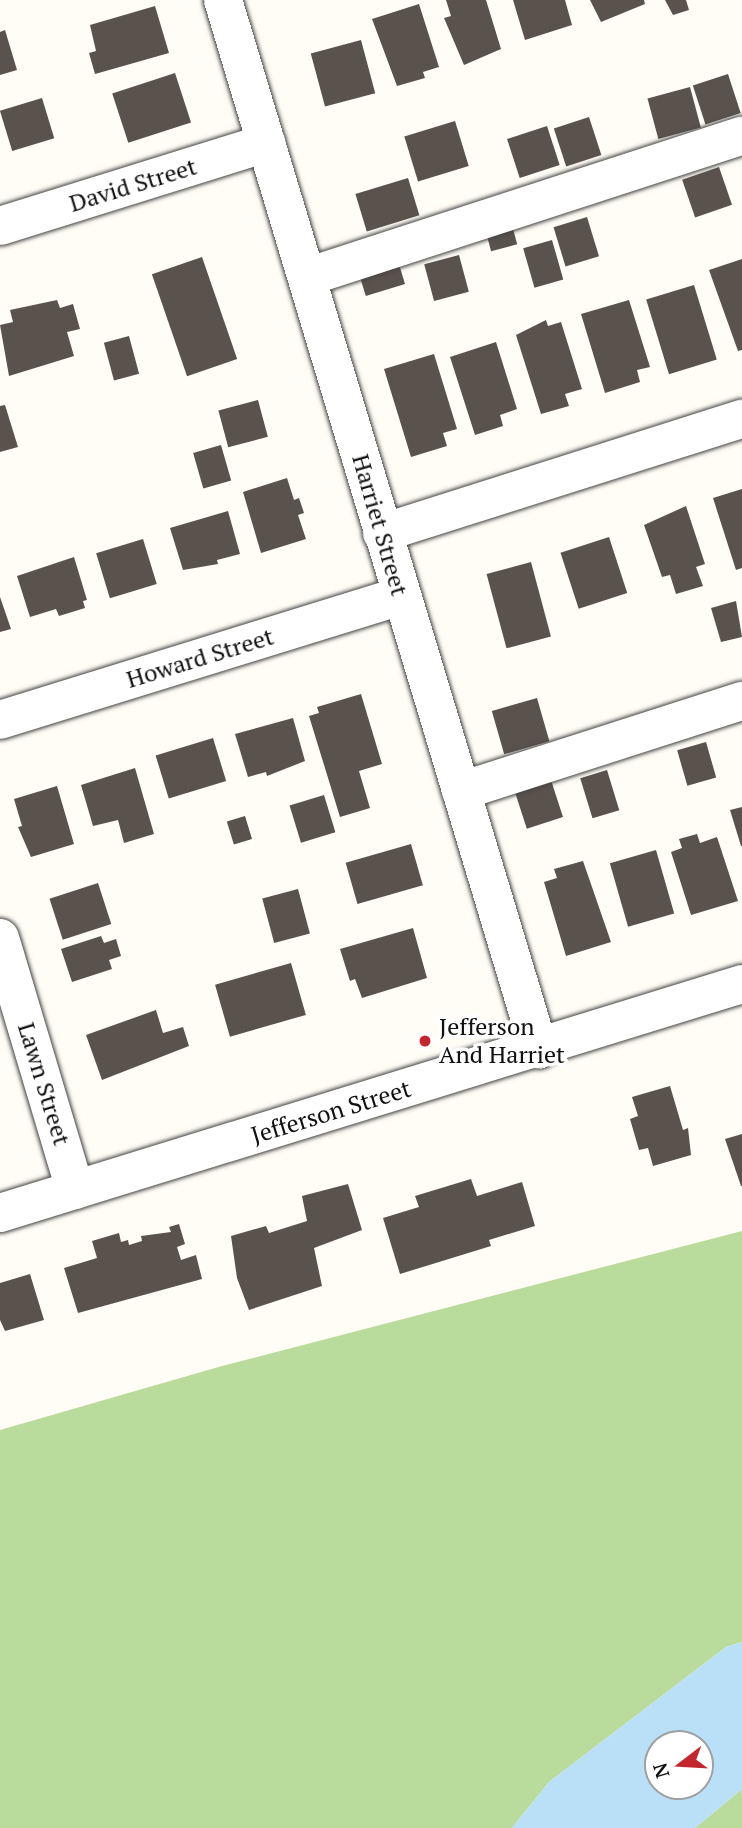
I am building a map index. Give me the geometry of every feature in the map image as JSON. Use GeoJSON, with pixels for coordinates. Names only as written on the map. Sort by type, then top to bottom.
{"type":"FeatureCollection","features":[{"type":"Feature","properties":{"kind":"street","name":"Harriet Street"},"geometry":{"type":"LineString","coordinates":[[223,0],[400,596],[539,1049]]}},
{"type":"Feature","properties":{"kind":"street"},"geometry":{"type":"LineString","coordinates":[[307,277],[742,136]]}},
{"type":"Feature","properties":{"kind":"street","name":"David Street"},"geometry":{"type":"LineString","coordinates":[[0,226],[266,143]]}},
{"type":"Feature","properties":{"kind":"street"},"geometry":{"type":"LineString","coordinates":[[382,533],[742,419]]}},
{"type":"Feature","properties":{"kind":"street","name":"Howard Street"},"geometry":{"type":"LineString","coordinates":[[0,720],[400,596]]}},
{"type":"Feature","properties":{"kind":"street"},"geometry":{"type":"LineString","coordinates":[[461,791],[742,701]]}},
{"type":"Feature","properties":{"kind":"street","name":"Lawn Street"},"geometry":{"type":"LineString","coordinates":[[0,938],[75,1190]]}},
{"type":"Feature","properties":{"kind":"street","name":"Jefferson Street"},"geometry":{"type":"LineString","coordinates":[[0,1213],[539,1049],[742,984]]}},
{"type":"Feature","properties":{"kind":"green space"},"geometry":{"type":"Polygon","coordinates":[[[742,1231],[742,1642],[726,1647],[549,1782],[512,1828],[0,1828],[0,1430],[222,1366],[742,1231]]]}},
{"type":"Feature","properties":{"kind":"green space"},"geometry":{"type":"Polygon","coordinates":[[[742,1789],[742,1828],[695,1828],[742,1789]]]}},
{"type":"Feature","properties":{"kind":"water"},"geometry":{"type":"Polygon","coordinates":[[[742,1642],[742,1789],[695,1828],[512,1828],[549,1782],[726,1647],[742,1642]]]}},
{"type":"Feature","properties":{"kind":"building"},"geometry":{"type":"Polygon","coordinates":[[[446,0],[486,0],[501,49],[464,65],[444,18],[451,16],[446,0]]]}},
{"type":"Feature","properties":{"kind":"building"},"geometry":{"type":"Polygon","coordinates":[[[513,0],[565,0],[572,25],[525,40],[513,0]]]}},
{"type":"Feature","properties":{"kind":"building"},"geometry":{"type":"Polygon","coordinates":[[[590,0],[644,0],[645,4],[601,22],[590,0]]]}},
{"type":"Feature","properties":{"kind":"building"},"geometry":{"type":"Polygon","coordinates":[[[665,0],[686,0],[689,10],[673,15],[665,0]]]}},
{"type":"Feature","properties":{"kind":"building"},"geometry":{"type":"Polygon","coordinates":[[[419,4],[439,67],[423,72],[425,78],[397,86],[372,19],[419,4]]]}},
{"type":"Feature","properties":{"kind":"building"},"geometry":{"type":"Polygon","coordinates":[[[155,6],[169,53],[95,74],[89,53],[96,51],[90,25],[155,6]]]}},
{"type":"Feature","properties":{"kind":"building"},"geometry":{"type":"Polygon","coordinates":[[[5,30],[17,70],[0,75],[0,32],[5,30]]]}},
{"type":"Feature","properties":{"kind":"building"},"geometry":{"type":"Polygon","coordinates":[[[361,40],[375,93],[325,107],[311,53],[361,40]]]}},
{"type":"Feature","properties":{"kind":"building"},"geometry":{"type":"Polygon","coordinates":[[[175,73],[191,122],[128,143],[112,93],[175,73]]]}},
{"type":"Feature","properties":{"kind":"building"},"geometry":{"type":"Polygon","coordinates":[[[728,74],[741,113],[705,124],[693,85],[728,74]]]}},
{"type":"Feature","properties":{"kind":"building"},"geometry":{"type":"Polygon","coordinates":[[[690,87],[701,128],[658,139],[647,98],[690,87]]]}},
{"type":"Feature","properties":{"kind":"building"},"geometry":{"type":"Polygon","coordinates":[[[42,98],[54,138],[12,151],[0,111],[42,98]]]}},
{"type":"Feature","properties":{"kind":"building"},"geometry":{"type":"Polygon","coordinates":[[[589,117],[601,155],[566,166],[554,128],[589,117]]]}},
{"type":"Feature","properties":{"kind":"building"},"geometry":{"type":"Polygon","coordinates":[[[455,121],[469,166],[418,181],[404,136],[455,121]]]}},
{"type":"Feature","properties":{"kind":"building"},"geometry":{"type":"Polygon","coordinates":[[[547,126],[560,165],[520,178],[507,139],[547,126]]]}},
{"type":"Feature","properties":{"kind":"building"},"geometry":{"type":"Polygon","coordinates":[[[719,167],[732,205],[695,218],[682,180],[719,167]]]}},
{"type":"Feature","properties":{"kind":"building"},"geometry":{"type":"Polygon","coordinates":[[[408,178],[419,215],[367,231],[355,194],[408,178]]]}},
{"type":"Feature","properties":{"kind":"building"},"geometry":{"type":"Polygon","coordinates":[[[587,217],[599,256],[566,266],[554,227],[587,217]]]}},
{"type":"Feature","properties":{"kind":"building"},"geometry":{"type":"Polygon","coordinates":[[[512,225],[517,244],[491,251],[486,232],[512,225]]]}},
{"type":"Feature","properties":{"kind":"building"},"geometry":{"type":"Polygon","coordinates":[[[552,240],[563,279],[534,288],[523,248],[552,240]]]}},
{"type":"Feature","properties":{"kind":"building"},"geometry":{"type":"Polygon","coordinates":[[[459,255],[469,292],[434,301],[424,264],[459,255]]]}},
{"type":"Feature","properties":{"kind":"building"},"geometry":{"type":"Polygon","coordinates":[[[202,257],[237,359],[187,376],[152,274],[202,257]]]}},
{"type":"Feature","properties":{"kind":"building"},"geometry":{"type":"Polygon","coordinates":[[[742,259],[742,350],[738,351],[709,270],[742,259]]]}},
{"type":"Feature","properties":{"kind":"building"},"geometry":{"type":"Polygon","coordinates":[[[398,261],[405,284],[366,296],[359,273],[398,261]]]}},
{"type":"Feature","properties":{"kind":"building"},"geometry":{"type":"Polygon","coordinates":[[[694,285],[717,360],[669,374],[646,300],[694,285]]]}},
{"type":"Feature","properties":{"kind":"building"},"geometry":{"type":"Polygon","coordinates":[[[57,300],[60,308],[73,304],[80,329],[67,332],[74,356],[9,376],[0,325],[13,322],[10,310],[57,300]]]}},
{"type":"Feature","properties":{"kind":"building"},"geometry":{"type":"Polygon","coordinates":[[[629,300],[650,367],[637,370],[640,382],[605,393],[581,314],[629,300]]]}},
{"type":"Feature","properties":{"kind":"building"},"geometry":{"type":"Polygon","coordinates":[[[546,320],[548,326],[561,322],[582,389],[565,394],[569,406],[541,414],[516,335],[546,320]]]}},
{"type":"Feature","properties":{"kind":"building"},"geometry":{"type":"Polygon","coordinates":[[[129,336],[139,374],[114,380],[104,343],[129,336]]]}},
{"type":"Feature","properties":{"kind":"building"},"geometry":{"type":"Polygon","coordinates":[[[496,342],[517,409],[500,415],[503,426],[475,435],[450,357],[496,342]]]}},
{"type":"Feature","properties":{"kind":"building"},"geometry":{"type":"Polygon","coordinates":[[[434,354],[457,429],[443,433],[447,446],[411,457],[384,369],[434,354]]]}},
{"type":"Feature","properties":{"kind":"building"},"geometry":{"type":"Polygon","coordinates":[[[258,400],[268,437],[228,447],[218,411],[258,400]]]}},
{"type":"Feature","properties":{"kind":"building"},"geometry":{"type":"Polygon","coordinates":[[[5,405],[18,447],[0,452],[0,406],[5,405]]]}},
{"type":"Feature","properties":{"kind":"building"},"geometry":{"type":"Polygon","coordinates":[[[221,445],[231,481],[203,489],[193,453],[221,445]]]}},
{"type":"Feature","properties":{"kind":"building"},"geometry":{"type":"Polygon","coordinates":[[[287,478],[294,500],[299,498],[304,513],[298,515],[306,539],[261,553],[243,492],[287,478]]]}},
{"type":"Feature","properties":{"kind":"building"},"geometry":{"type":"Polygon","coordinates":[[[742,489],[742,568],[736,570],[713,498],[742,489]]]}},
{"type":"Feature","properties":{"kind":"building"},"geometry":{"type":"Polygon","coordinates":[[[686,506],[705,564],[696,567],[703,586],[676,594],[670,575],[662,577],[644,525],[686,506]]]}},
{"type":"Feature","properties":{"kind":"building"},"geometry":{"type":"Polygon","coordinates":[[[228,511],[240,554],[217,560],[218,564],[183,570],[170,528],[228,511]]]}},
{"type":"Feature","properties":{"kind":"building"},"geometry":{"type":"Polygon","coordinates":[[[609,537],[627,593],[579,609],[560,553],[609,537]]]}},
{"type":"Feature","properties":{"kind":"building"},"geometry":{"type":"Polygon","coordinates":[[[143,539],[157,584],[110,598],[96,553],[143,539]]]}},
{"type":"Feature","properties":{"kind":"building"},"geometry":{"type":"Polygon","coordinates":[[[74,557],[87,600],[83,601],[85,608],[59,616],[56,609],[30,617],[17,576],[74,557]]]}},
{"type":"Feature","properties":{"kind":"building"},"geometry":{"type":"Polygon","coordinates":[[[531,562],[551,636],[506,648],[487,574],[531,562]]]}},
{"type":"Feature","properties":{"kind":"building"},"geometry":{"type":"Polygon","coordinates":[[[0,597],[11,629],[0,632],[0,597]]]}},
{"type":"Feature","properties":{"kind":"building"},"geometry":{"type":"Polygon","coordinates":[[[736,601],[742,637],[721,642],[711,608],[736,601]]]}},
{"type":"Feature","properties":{"kind":"building"},"geometry":{"type":"Polygon","coordinates":[[[361,694],[382,764],[359,771],[370,808],[340,817],[309,716],[319,713],[317,707],[361,694]]]}},
{"type":"Feature","properties":{"kind":"building"},"geometry":{"type":"Polygon","coordinates":[[[537,698],[549,741],[504,754],[492,711],[537,698]]]}},
{"type":"Feature","properties":{"kind":"building"},"geometry":{"type":"Polygon","coordinates":[[[293,718],[305,761],[267,776],[266,772],[248,777],[235,734],[293,718]]]}},
{"type":"Feature","properties":{"kind":"building"},"geometry":{"type":"Polygon","coordinates":[[[213,738],[226,781],[169,799],[156,756],[213,738]]]}},
{"type":"Feature","properties":{"kind":"building"},"geometry":{"type":"Polygon","coordinates":[[[706,742],[716,778],[687,786],[677,750],[706,742]]]}},
{"type":"Feature","properties":{"kind":"building"},"geometry":{"type":"Polygon","coordinates":[[[135,768],[154,834],[124,843],[118,820],[93,826],[81,785],[135,768]]]}},
{"type":"Feature","properties":{"kind":"building"},"geometry":{"type":"Polygon","coordinates":[[[607,770],[619,810],[593,818],[580,778],[607,770]]]}},
{"type":"Feature","properties":{"kind":"building"},"geometry":{"type":"Polygon","coordinates":[[[550,777],[563,817],[527,829],[514,789],[550,777]]]}},
{"type":"Feature","properties":{"kind":"building"},"geometry":{"type":"Polygon","coordinates":[[[57,786],[74,844],[31,857],[18,827],[22,826],[14,799],[57,786]]]}},
{"type":"Feature","properties":{"kind":"building"},"geometry":{"type":"Polygon","coordinates":[[[324,795],[335,832],[301,843],[290,806],[324,795]]]}},
{"type":"Feature","properties":{"kind":"building"},"geometry":{"type":"Polygon","coordinates":[[[742,807],[742,846],[741,846],[730,810],[742,807]]]}},
{"type":"Feature","properties":{"kind":"building"},"geometry":{"type":"Polygon","coordinates":[[[245,816],[252,839],[234,845],[227,822],[245,816]]]}},
{"type":"Feature","properties":{"kind":"building"},"geometry":{"type":"Polygon","coordinates":[[[697,834],[700,843],[717,837],[738,901],[691,915],[671,852],[682,848],[679,839],[697,834]]]}},
{"type":"Feature","properties":{"kind":"building"},"geometry":{"type":"Polygon","coordinates":[[[411,844],[423,885],[357,904],[346,863],[411,844]]]}},
{"type":"Feature","properties":{"kind":"building"},"geometry":{"type":"Polygon","coordinates":[[[656,850],[674,913],[628,927],[610,863],[656,850]]]}},
{"type":"Feature","properties":{"kind":"building"},"geometry":{"type":"Polygon","coordinates":[[[583,861],[611,942],[566,956],[544,882],[557,878],[554,869],[583,861]]]}},
{"type":"Feature","properties":{"kind":"building"},"geometry":{"type":"Polygon","coordinates":[[[98,883],[111,924],[63,940],[49,899],[98,883]]]}},
{"type":"Feature","properties":{"kind":"building"},"geometry":{"type":"Polygon","coordinates":[[[298,889],[310,933],[274,943],[262,899],[298,889]]]}},
{"type":"Feature","properties":{"kind":"building"},"geometry":{"type":"Polygon","coordinates":[[[413,928],[427,978],[362,998],[355,979],[350,981],[340,949],[413,928]]]}},
{"type":"Feature","properties":{"kind":"building"},"geometry":{"type":"Polygon","coordinates":[[[101,936],[104,943],[116,939],[121,956],[109,960],[112,969],[72,982],[61,949],[101,936]]]}},
{"type":"Feature","properties":{"kind":"building"},"geometry":{"type":"Polygon","coordinates":[[[291,963],[306,1015],[230,1037],[215,985],[291,963]]]}},
{"type":"Feature","properties":{"kind":"building"},"geometry":{"type":"Polygon","coordinates":[[[156,1010],[163,1033],[183,1027],[189,1046],[102,1080],[86,1035],[156,1010]]]}},
{"type":"Feature","properties":{"kind":"building"},"geometry":{"type":"Polygon","coordinates":[[[670,1086],[683,1130],[688,1128],[691,1155],[653,1166],[648,1148],[639,1150],[630,1119],[638,1116],[632,1097],[670,1086]]]}},
{"type":"Feature","properties":{"kind":"building"},"geometry":{"type":"Polygon","coordinates":[[[742,1134],[742,1186],[741,1186],[725,1139],[742,1134]]]}},
{"type":"Feature","properties":{"kind":"building"},"geometry":{"type":"Polygon","coordinates":[[[471,1179],[477,1196],[522,1182],[535,1226],[489,1240],[491,1246],[400,1274],[383,1218],[419,1207],[415,1196],[471,1179]]]}},
{"type":"Feature","properties":{"kind":"building"},"geometry":{"type":"Polygon","coordinates":[[[348,1184],[362,1230],[314,1248],[322,1286],[249,1310],[237,1278],[231,1236],[266,1226],[269,1233],[307,1221],[302,1196],[348,1184]]]}},
{"type":"Feature","properties":{"kind":"building"},"geometry":{"type":"Polygon","coordinates":[[[179,1224],[185,1244],[177,1247],[181,1260],[196,1255],[202,1279],[78,1313],[64,1268],[97,1258],[92,1241],[119,1233],[121,1242],[128,1240],[129,1245],[142,1241],[141,1236],[171,1232],[169,1227],[179,1224]]]}},
{"type":"Feature","properties":{"kind":"building"},"geometry":{"type":"Polygon","coordinates":[[[30,1274],[44,1320],[5,1331],[0,1320],[0,1283],[30,1274]]]}},
{"type":"Feature","properties":{"kind":"place","name":"Jefferson And Harriet"},"geometry":{"type":"Point","coordinates":[425,1041]}}]}
